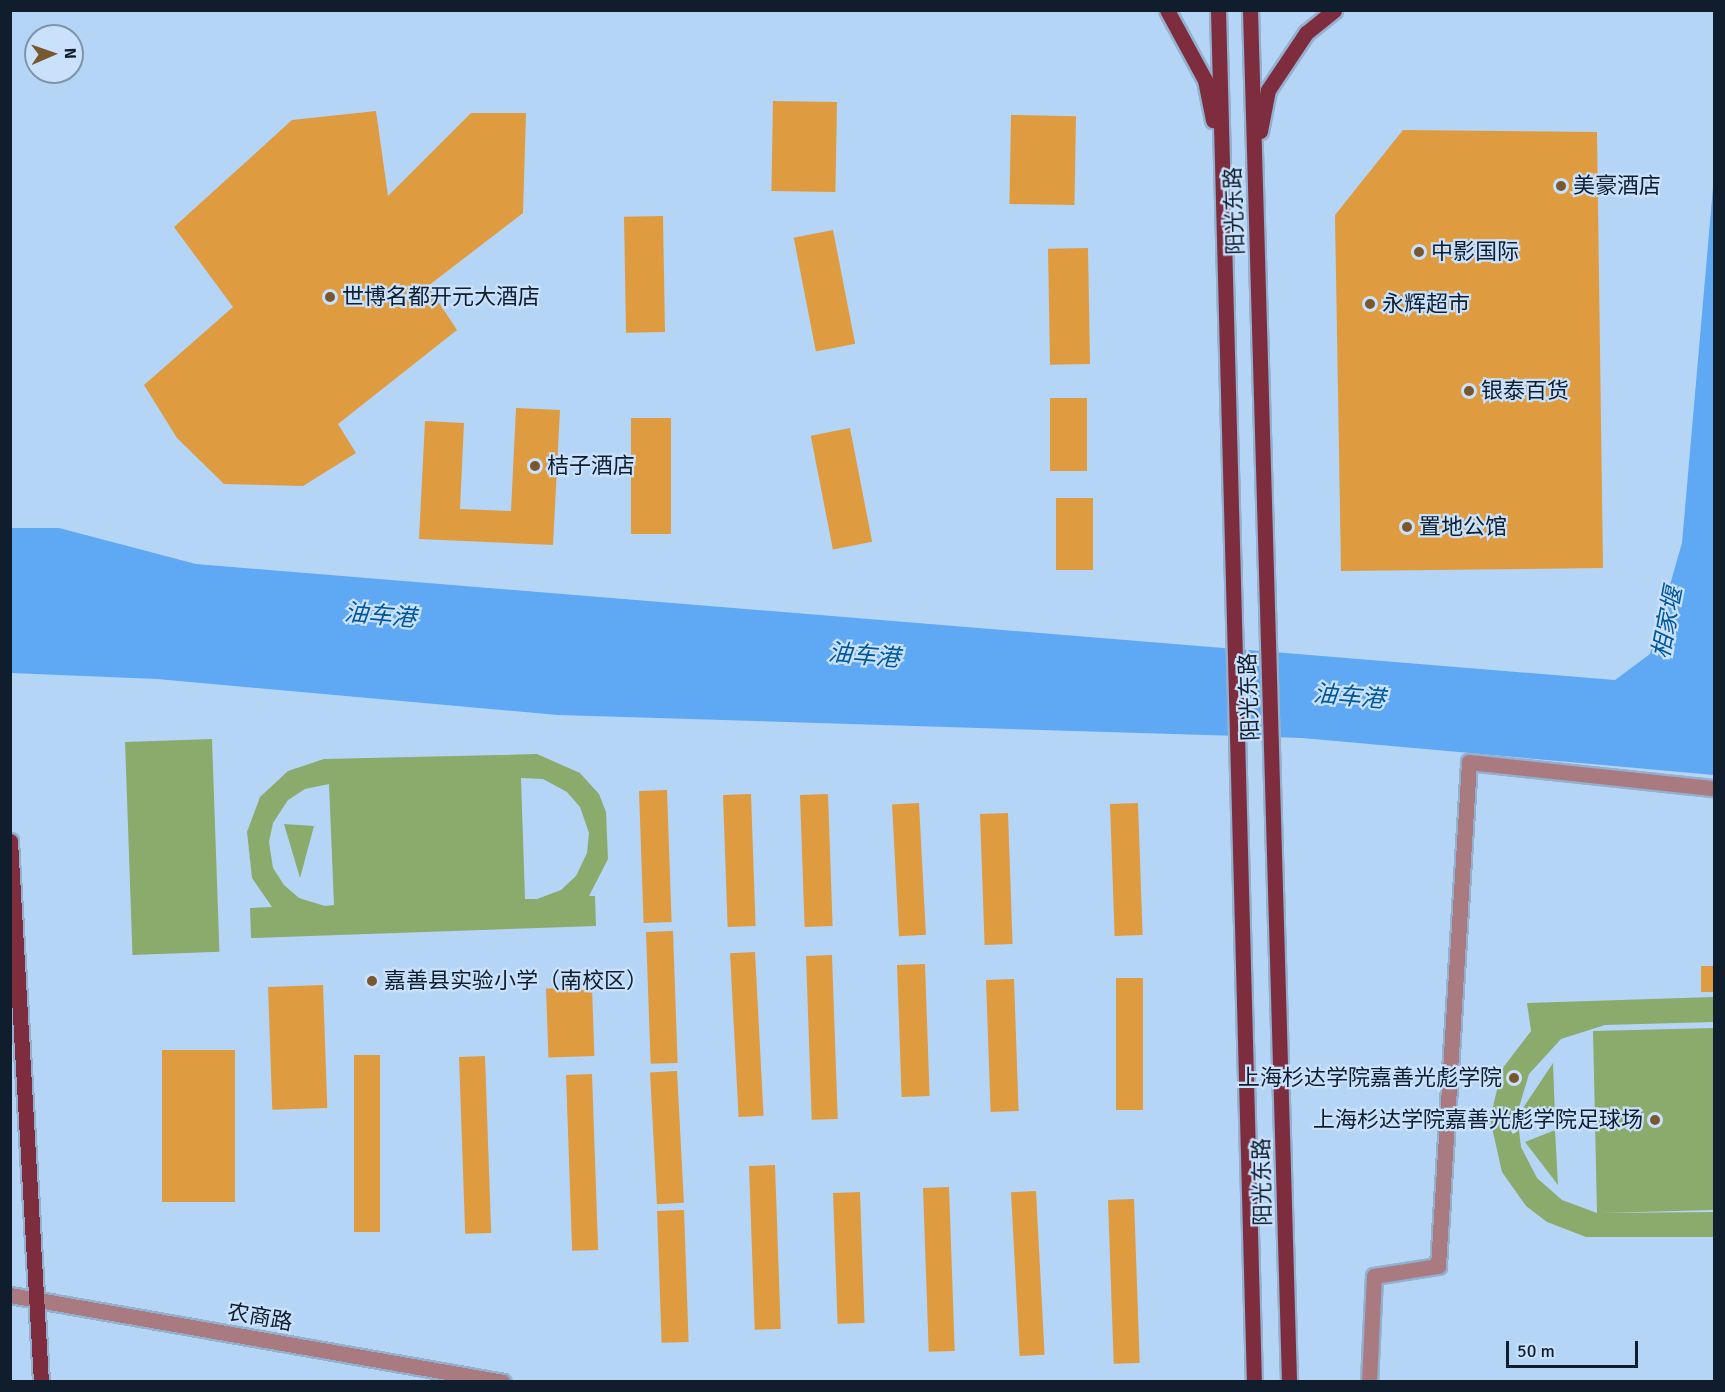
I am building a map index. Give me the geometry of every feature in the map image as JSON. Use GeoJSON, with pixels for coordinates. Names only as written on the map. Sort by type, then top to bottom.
{"type":"FeatureCollection","features":[{"type":"Feature","properties":{"kind":"main road"},"geometry":{"type":"LineString","coordinates":[[1167,10],[1205,80],[1222,159]]}},
{"type":"Feature","properties":{"kind":"main road","name":"阳光东路"},"geometry":{"type":"LineString","coordinates":[[1218,10],[1254,1382]]}},
{"type":"Feature","properties":{"kind":"main road","name":"阳光东路"},"geometry":{"type":"LineString","coordinates":[[1250,10],[1276,832],[1288,1382]]}},
{"type":"Feature","properties":{"kind":"main road"},"geometry":{"type":"LineString","coordinates":[[1255,160],[1268,90],[1305,33],[1334,10]]}},
{"type":"Feature","properties":{"kind":"main road"},"geometry":{"type":"LineString","coordinates":[[10,841],[41,1382]]}},
{"type":"Feature","properties":{"kind":"street"},"geometry":{"type":"LineString","coordinates":[[1369,1382],[1374,1276],[1438,1266],[1469,762],[1714,788]]}},
{"type":"Feature","properties":{"kind":"street","name":"农商路"},"geometry":{"type":"LineString","coordinates":[[10,1295],[502,1382]]}},
{"type":"Feature","properties":{"kind":"green space"},"geometry":{"type":"Polygon","coordinates":[[[212,739],[219,952],[132,955],[125,742],[212,739]]]}},
{"type":"Feature","properties":{"kind":"green space"},"geometry":{"type":"Polygon","coordinates":[[[537,754],[580,773],[599,794],[606,812],[608,859],[589,896],[595,896],[596,926],[251,938],[250,908],[272,907],[252,878],[247,832],[260,797],[288,771],[324,759],[537,754]],[[521,778],[525,899],[537,899],[561,890],[576,876],[587,853],[589,833],[580,807],[567,792],[543,779],[521,778]],[[329,784],[305,789],[288,800],[273,823],[269,842],[273,868],[284,885],[299,898],[325,906],[334,905],[329,784]]]}},
{"type":"Feature","properties":{"kind":"green space"},"geometry":{"type":"Polygon","coordinates":[[[284,824],[314,826],[300,878],[284,824]]]}},
{"type":"Feature","properties":{"kind":"green space"},"geometry":{"type":"Polygon","coordinates":[[[1714,997],[1714,1022],[1605,1025],[1561,1039],[1529,1074],[1517,1114],[1521,1147],[1537,1178],[1562,1200],[1597,1213],[1593,1031],[1714,1028],[1714,1210],[1600,1213],[1714,1212],[1714,1237],[1586,1237],[1547,1222],[1526,1206],[1502,1172],[1490,1119],[1502,1069],[1531,1031],[1527,1003],[1714,997]]]}},
{"type":"Feature","properties":{"kind":"green space"},"geometry":{"type":"Polygon","coordinates":[[[1553,1063],[1555,1116],[1523,1108],[1553,1063]]]}},
{"type":"Feature","properties":{"kind":"green space"},"geometry":{"type":"Polygon","coordinates":[[[1555,1130],[1558,1185],[1525,1142],[1555,1130]]]}},
{"type":"Feature","properties":{"kind":"water"},"geometry":{"type":"Polygon","coordinates":[[[1714,176],[1714,775],[1302,738],[558,715],[157,679],[11,673],[11,528],[59,528],[196,564],[1615,680],[1650,654],[1682,543],[1714,176]]]}},
{"type":"Feature","properties":{"kind":"building"},"geometry":{"type":"Polygon","coordinates":[[[773,101],[837,102],[835,192],[771,191],[773,101]]]}},
{"type":"Feature","properties":{"kind":"building","name":"世博名都开元大酒店"},"geometry":{"type":"Polygon","coordinates":[[[376,111],[388,196],[471,113],[526,113],[523,213],[428,286],[457,330],[338,424],[356,453],[303,486],[224,484],[177,438],[144,385],[233,307],[174,227],[292,120],[376,111]]]}},
{"type":"Feature","properties":{"kind":"building"},"geometry":{"type":"Polygon","coordinates":[[[1011,115],[1076,116],[1074,205],[1009,204],[1011,115]]]}},
{"type":"Feature","properties":{"kind":"building","name":"银泰百货"},"geometry":{"type":"Polygon","coordinates":[[[1403,130],[1597,132],[1603,568],[1341,571],[1335,215],[1403,130]]]}},
{"type":"Feature","properties":{"kind":"building"},"geometry":{"type":"Polygon","coordinates":[[[663,216],[665,332],[626,333],[624,217],[663,216]]]}},
{"type":"Feature","properties":{"kind":"building"},"geometry":{"type":"Polygon","coordinates":[[[833,230],[855,344],[816,352],[794,238],[833,230]]]}},
{"type":"Feature","properties":{"kind":"building"},"geometry":{"type":"Polygon","coordinates":[[[1088,248],[1090,364],[1050,365],[1048,249],[1088,248]]]}},
{"type":"Feature","properties":{"kind":"building"},"geometry":{"type":"Polygon","coordinates":[[[1050,398],[1087,398],[1087,471],[1050,471],[1050,398]]]}},
{"type":"Feature","properties":{"kind":"building","name":"桔子酒店"},"geometry":{"type":"Polygon","coordinates":[[[516,408],[560,410],[553,545],[419,539],[425,421],[464,423],[460,509],[511,511],[516,408]]]}},
{"type":"Feature","properties":{"kind":"building"},"geometry":{"type":"Polygon","coordinates":[[[631,418],[671,418],[671,534],[631,534],[631,418]]]}},
{"type":"Feature","properties":{"kind":"building"},"geometry":{"type":"Polygon","coordinates":[[[850,428],[872,542],[833,550],[811,436],[850,428]]]}},
{"type":"Feature","properties":{"kind":"building"},"geometry":{"type":"Polygon","coordinates":[[[1056,498],[1093,498],[1093,570],[1056,570],[1056,498]]]}},
{"type":"Feature","properties":{"kind":"building"},"geometry":{"type":"Polygon","coordinates":[[[667,790],[672,922],[644,923],[639,791],[667,790]]]}},
{"type":"Feature","properties":{"kind":"building"},"geometry":{"type":"Polygon","coordinates":[[[751,794],[756,926],[728,927],[723,795],[751,794]]]}},
{"type":"Feature","properties":{"kind":"building"},"geometry":{"type":"Polygon","coordinates":[[[828,794],[833,926],[805,927],[800,795],[828,794]]]}},
{"type":"Feature","properties":{"kind":"building"},"geometry":{"type":"Polygon","coordinates":[[[919,803],[926,935],[899,936],[892,804],[919,803]]]}},
{"type":"Feature","properties":{"kind":"building"},"geometry":{"type":"Polygon","coordinates":[[[1138,803],[1143,935],[1115,936],[1110,804],[1138,803]]]}},
{"type":"Feature","properties":{"kind":"building"},"geometry":{"type":"Polygon","coordinates":[[[1008,813],[1013,944],[985,945],[980,814],[1008,813]]]}},
{"type":"Feature","properties":{"kind":"building"},"geometry":{"type":"Polygon","coordinates":[[[673,931],[678,1063],[651,1064],[646,932],[673,931]]]}},
{"type":"Feature","properties":{"kind":"building"},"geometry":{"type":"Polygon","coordinates":[[[755,952],[764,1116],[739,1117],[730,953],[755,952]]]}},
{"type":"Feature","properties":{"kind":"building"},"geometry":{"type":"Polygon","coordinates":[[[832,955],[838,1119],[812,1120],[806,956],[832,955]]]}},
{"type":"Feature","properties":{"kind":"building"},"geometry":{"type":"Polygon","coordinates":[[[925,964],[930,1096],[902,1097],[897,965],[925,964]]]}},
{"type":"Feature","properties":{"kind":"building"},"geometry":{"type":"Polygon","coordinates":[[[1701,966],[1714,966],[1714,992],[1701,992],[1701,966]]]}},
{"type":"Feature","properties":{"kind":"building"},"geometry":{"type":"Polygon","coordinates":[[[1116,978],[1143,978],[1143,1110],[1116,1110],[1116,978]]]}},
{"type":"Feature","properties":{"kind":"building"},"geometry":{"type":"Polygon","coordinates":[[[1014,979],[1019,1111],[991,1112],[986,980],[1014,979]]]}},
{"type":"Feature","properties":{"kind":"building"},"geometry":{"type":"Polygon","coordinates":[[[323,985],[327,1108],[272,1110],[268,987],[323,985]]]}},
{"type":"Feature","properties":{"kind":"building"},"geometry":{"type":"Polygon","coordinates":[[[592,987],[594,1056],[548,1058],[546,989],[592,987]]]}},
{"type":"Feature","properties":{"kind":"building"},"geometry":{"type":"Polygon","coordinates":[[[162,1050],[235,1050],[235,1202],[162,1202],[162,1050]]]}},
{"type":"Feature","properties":{"kind":"building"},"geometry":{"type":"Polygon","coordinates":[[[354,1055],[380,1055],[380,1232],[354,1232],[354,1055]]]}},
{"type":"Feature","properties":{"kind":"building"},"geometry":{"type":"Polygon","coordinates":[[[485,1056],[491,1233],[465,1234],[459,1057],[485,1056]]]}},
{"type":"Feature","properties":{"kind":"building"},"geometry":{"type":"Polygon","coordinates":[[[677,1071],[684,1203],[657,1204],[650,1072],[677,1071]]]}},
{"type":"Feature","properties":{"kind":"building"},"geometry":{"type":"Polygon","coordinates":[[[592,1074],[598,1250],[572,1251],[566,1075],[592,1074]]]}},
{"type":"Feature","properties":{"kind":"building"},"geometry":{"type":"Polygon","coordinates":[[[775,1165],[781,1329],[755,1330],[749,1166],[775,1165]]]}},
{"type":"Feature","properties":{"kind":"building"},"geometry":{"type":"Polygon","coordinates":[[[949,1187],[955,1351],[929,1352],[923,1188],[949,1187]]]}},
{"type":"Feature","properties":{"kind":"building"},"geometry":{"type":"Polygon","coordinates":[[[1036,1191],[1045,1355],[1020,1356],[1011,1192],[1036,1191]]]}},
{"type":"Feature","properties":{"kind":"building"},"geometry":{"type":"Polygon","coordinates":[[[860,1192],[865,1323],[838,1324],[833,1193],[860,1192]]]}},
{"type":"Feature","properties":{"kind":"building"},"geometry":{"type":"Polygon","coordinates":[[[1134,1199],[1140,1363],[1114,1364],[1108,1200],[1134,1199]]]}},
{"type":"Feature","properties":{"kind":"building"},"geometry":{"type":"Polygon","coordinates":[[[684,1210],[689,1342],[662,1343],[657,1211],[684,1210]]]}},
{"type":"Feature","properties":{"kind":"place","name":"美豪酒店"},"geometry":{"type":"Point","coordinates":[1561,186]}},
{"type":"Feature","properties":{"kind":"place","name":"中影国际"},"geometry":{"type":"Point","coordinates":[1419,252]}},
{"type":"Feature","properties":{"kind":"place","name":"世博名都开元大酒店"},"geometry":{"type":"Point","coordinates":[330,297]}},
{"type":"Feature","properties":{"kind":"place","name":"永辉超市"},"geometry":{"type":"Point","coordinates":[1370,304]}},
{"type":"Feature","properties":{"kind":"place","name":"银泰百货"},"geometry":{"type":"Point","coordinates":[1469,391]}},
{"type":"Feature","properties":{"kind":"place","name":"桔子酒店"},"geometry":{"type":"Point","coordinates":[535,466]}},
{"type":"Feature","properties":{"kind":"place","name":"置地公馆"},"geometry":{"type":"Point","coordinates":[1407,527]}},
{"type":"Feature","properties":{"kind":"place","name":"嘉善县实验小学（南校区）"},"geometry":{"type":"Point","coordinates":[372,981]}},
{"type":"Feature","properties":{"kind":"place","name":"上海杉达学院嘉善光彪学院"},"geometry":{"type":"Point","coordinates":[1514,1078]}},
{"type":"Feature","properties":{"kind":"place","name":"上海杉达学院嘉善光彪学院足球场"},"geometry":{"type":"Point","coordinates":[1655,1120]}},
{"type":"Feature","properties":{"kind":"water label","name":"油车港"},"geometry":{"type":"Point","coordinates":[380,616]}},
{"type":"Feature","properties":{"kind":"water label","name":"相家堰"},"geometry":{"type":"Point","coordinates":[1668,623]}},
{"type":"Feature","properties":{"kind":"water label","name":"油车港"},"geometry":{"type":"Point","coordinates":[864,656]}},
{"type":"Feature","properties":{"kind":"water label","name":"油车港"},"geometry":{"type":"Point","coordinates":[1349,697]}}]}
